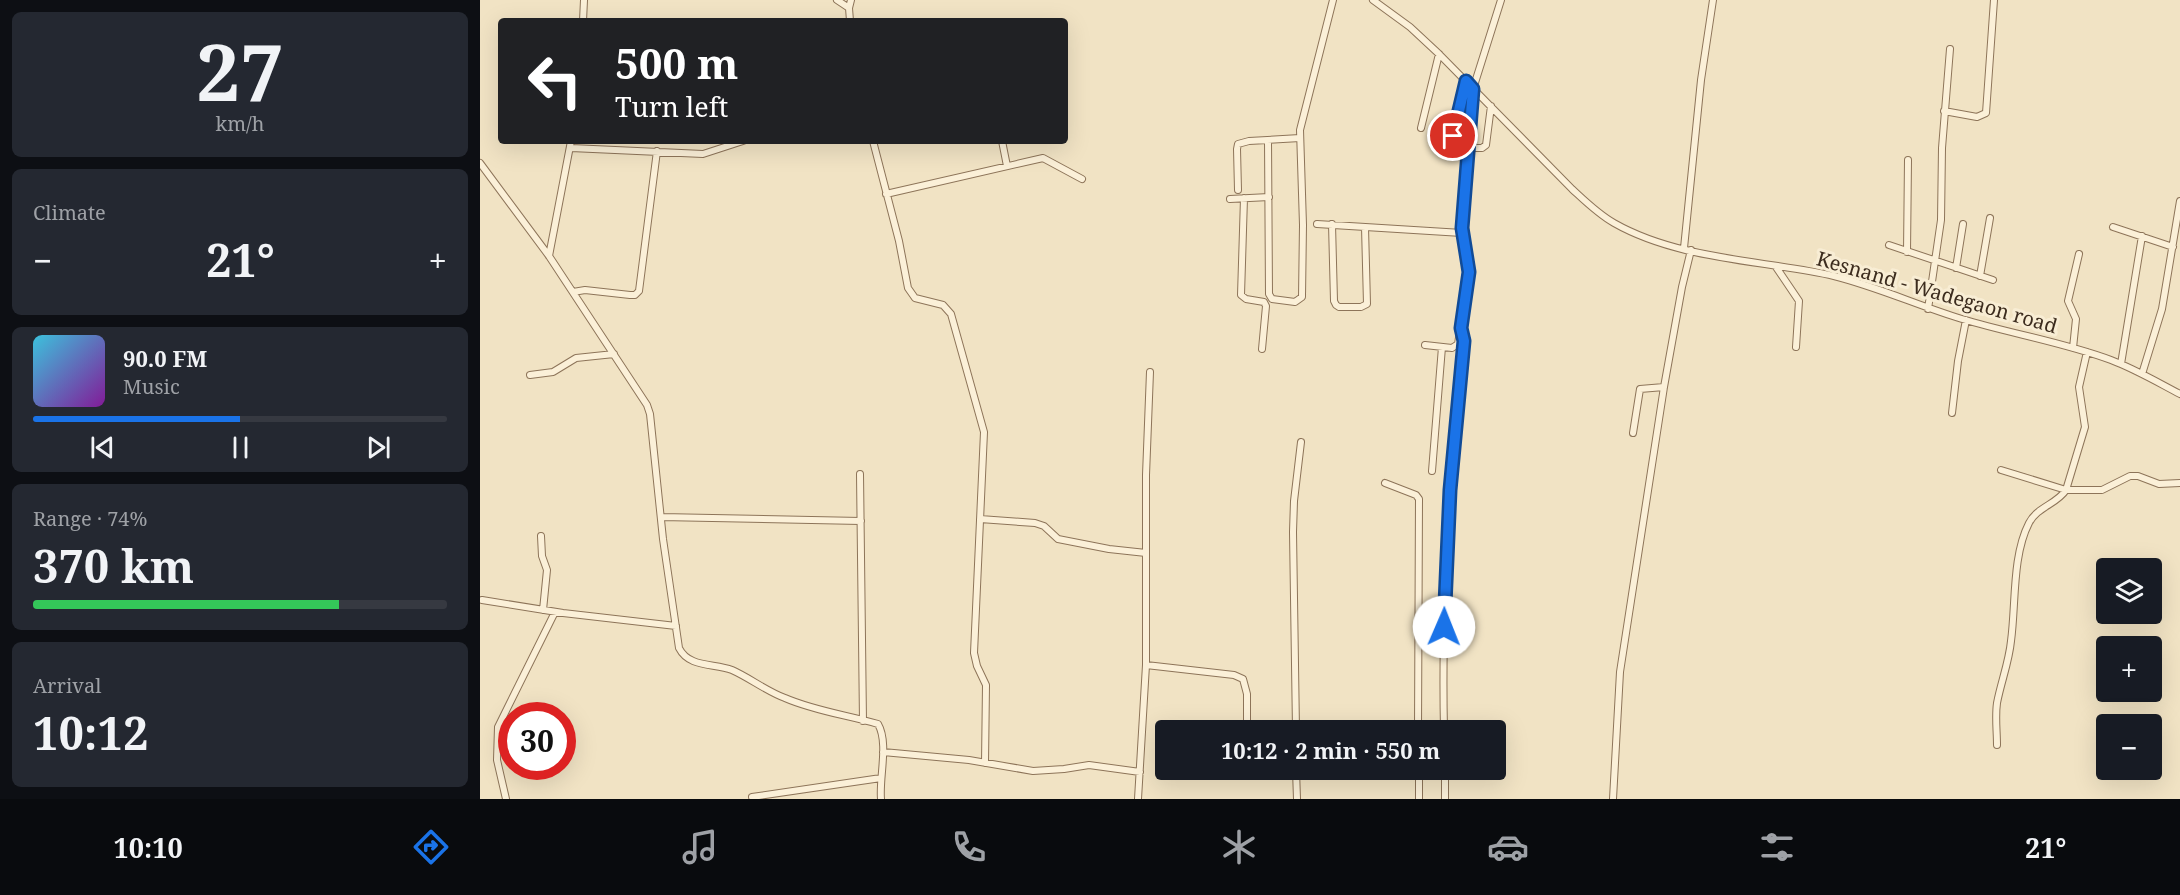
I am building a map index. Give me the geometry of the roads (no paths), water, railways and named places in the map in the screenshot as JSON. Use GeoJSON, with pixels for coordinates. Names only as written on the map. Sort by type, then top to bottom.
{"type":"FeatureCollection","features":[{"type":"Feature","properties":{"kind":"street"},"geometry":{"type":"LineString","coordinates":[[583,18],[584,0]]}},
{"type":"Feature","properties":{"kind":"street"},"geometry":{"type":"LineString","coordinates":[[837,0],[849,8]]}},
{"type":"Feature","properties":{"kind":"street"},"geometry":{"type":"LineString","coordinates":[[849,18],[851,0]]}},
{"type":"Feature","properties":{"kind":"street"},"geometry":{"type":"LineString","coordinates":[[1268,140],[1269,294],[1277,301],[1295,302],[1302,297],[1303,225],[1300,138],[1304,112],[1333,0]]}},
{"type":"Feature","properties":{"kind":"street","name":"Kesnand - Wadegaon road"},"geometry":{"type":"LineString","coordinates":[[1373,0],[1410,27],[1439,54],[1592,207],[1630,231],[1728,259],[1855,282],[1928,309],[2087,352],[2121,364],[2180,394]]}},
{"type":"Feature","properties":{"kind":"street"},"geometry":{"type":"LineString","coordinates":[[1425,345],[1452,348],[1457,346],[1461,328],[1469,272],[1462,233],[1473,89],[1501,0]]}},
{"type":"Feature","properties":{"kind":"street"},"geometry":{"type":"LineString","coordinates":[[1613,799],[1620,672],[1688,249],[1701,80],[1713,0]]}},
{"type":"Feature","properties":{"kind":"street"},"geometry":{"type":"LineString","coordinates":[[1944,111],[1977,117],[1986,113],[1994,0]]}},
{"type":"Feature","properties":{"kind":"street"},"geometry":{"type":"LineString","coordinates":[[1928,309],[1941,220],[1944,111],[1950,49]]}},
{"type":"Feature","properties":{"kind":"street"},"geometry":{"type":"LineString","coordinates":[[1421,128],[1439,54]]}},
{"type":"Feature","properties":{"kind":"street"},"geometry":{"type":"LineString","coordinates":[[1453,136],[1466,81]]}},
{"type":"Feature","properties":{"kind":"street"},"geometry":{"type":"LineString","coordinates":[[1468,148],[1482,148],[1486,145],[1491,106]]}},
{"type":"Feature","properties":{"kind":"street"},"geometry":{"type":"LineString","coordinates":[[1238,190],[1238,144],[1300,138]]}},
{"type":"Feature","properties":{"kind":"street"},"geometry":{"type":"LineString","coordinates":[[549,256],[571,144],[703,154],[734,144]]}},
{"type":"Feature","properties":{"kind":"street"},"geometry":{"type":"LineString","coordinates":[[874,144],[908,288],[915,298],[943,305],[951,314],[983,424],[974,653],[986,685],[985,762]]}},
{"type":"Feature","properties":{"kind":"street"},"geometry":{"type":"LineString","coordinates":[[1003,144],[1007,166]]}},
{"type":"Feature","properties":{"kind":"street"},"geometry":{"type":"LineString","coordinates":[[573,292],[585,290],[635,295],[639,291],[657,151]]}},
{"type":"Feature","properties":{"kind":"street"},"geometry":{"type":"LineString","coordinates":[[886,194],[1043,158],[1082,179]]}},
{"type":"Feature","properties":{"kind":"street"},"geometry":{"type":"LineString","coordinates":[[1908,160],[1908,252]]}},
{"type":"Feature","properties":{"kind":"street"},"geometry":{"type":"LineString","coordinates":[[480,163],[549,256],[647,405],[679,648],[686,658],[734,671],[791,701],[838,716],[878,724],[883,752],[881,799]]}},
{"type":"Feature","properties":{"kind":"street"},"geometry":{"type":"LineString","coordinates":[[1230,199],[1269,197]]}},
{"type":"Feature","properties":{"kind":"street"},"geometry":{"type":"LineString","coordinates":[[1244,198],[1242,296],[1265,304]]}},
{"type":"Feature","properties":{"kind":"street"},"geometry":{"type":"LineString","coordinates":[[2142,374],[2162,309],[2180,202]]}},
{"type":"Feature","properties":{"kind":"street"},"geometry":{"type":"LineString","coordinates":[[1980,276],[1990,218]]}},
{"type":"Feature","properties":{"kind":"street"},"geometry":{"type":"LineString","coordinates":[[1317,224],[1462,233]]}},
{"type":"Feature","properties":{"kind":"street"},"geometry":{"type":"LineString","coordinates":[[1332,224],[1334,301],[1339,307],[1361,307],[1367,304],[1365,226]]}},
{"type":"Feature","properties":{"kind":"street"},"geometry":{"type":"LineString","coordinates":[[1956,268],[1964,224]]}},
{"type":"Feature","properties":{"kind":"street"},"geometry":{"type":"LineString","coordinates":[[2113,227],[2173,247]]}},
{"type":"Feature","properties":{"kind":"street"},"geometry":{"type":"LineString","coordinates":[[2121,364],[2142,236]]}},
{"type":"Feature","properties":{"kind":"street"},"geometry":{"type":"LineString","coordinates":[[1889,245],[1994,280]]}},
{"type":"Feature","properties":{"kind":"street"},"geometry":{"type":"LineString","coordinates":[[2073,348],[2076,319],[2068,301],[2079,254]]}},
{"type":"Feature","properties":{"kind":"street"},"geometry":{"type":"LineString","coordinates":[[1776,267],[1799,301],[1796,347]]}},
{"type":"Feature","properties":{"kind":"street"},"geometry":{"type":"LineString","coordinates":[[1262,349],[1265,304],[1271,297]]}},
{"type":"Feature","properties":{"kind":"street"},"geometry":{"type":"LineString","coordinates":[[1952,413],[1958,361],[1966,320]]}},
{"type":"Feature","properties":{"kind":"street"},"geometry":{"type":"LineString","coordinates":[[1444,720],[1445,594],[1450,490],[1463,346],[1461,328]]}},
{"type":"Feature","properties":{"kind":"street"},"geometry":{"type":"LineString","coordinates":[[1432,471],[1442,347]]}},
{"type":"Feature","properties":{"kind":"street"},"geometry":{"type":"LineString","coordinates":[[1997,745],[1998,701],[2010,653],[2017,569],[2024,538],[2027,526],[2034,514],[2063,495],[2066,490],[2085,427],[2079,387],[2087,352]]}},
{"type":"Feature","properties":{"kind":"street"},"geometry":{"type":"LineString","coordinates":[[530,375],[553,372],[576,358],[614,354]]}},
{"type":"Feature","properties":{"kind":"street"},"geometry":{"type":"LineString","coordinates":[[1138,799],[1146,665],[1146,475],[1150,372]]}},
{"type":"Feature","properties":{"kind":"street"},"geometry":{"type":"LineString","coordinates":[[1633,433],[1640,389],[1664,387]]}},
{"type":"Feature","properties":{"kind":"street"},"geometry":{"type":"LineString","coordinates":[[1296,720],[1293,532],[1301,442]]}},
{"type":"Feature","properties":{"kind":"street"},"geometry":{"type":"LineString","coordinates":[[2001,470],[2066,490],[2102,490],[2130,476],[2138,476],[2159,484],[2180,483]]}},
{"type":"Feature","properties":{"kind":"street"},"geometry":{"type":"LineString","coordinates":[[860,474],[863,721]]}},
{"type":"Feature","properties":{"kind":"street"},"geometry":{"type":"LineString","coordinates":[[1385,483],[1416,495],[1419,499],[1418,720]]}},
{"type":"Feature","properties":{"kind":"street"},"geometry":{"type":"LineString","coordinates":[[661,517],[861,521]]}},
{"type":"Feature","properties":{"kind":"street"},"geometry":{"type":"LineString","coordinates":[[980,519],[1035,524],[1044,526],[1058,539],[1109,549],[1146,553]]}},
{"type":"Feature","properties":{"kind":"street"},"geometry":{"type":"LineString","coordinates":[[541,536],[542,556],[547,570],[543,610]]}},
{"type":"Feature","properties":{"kind":"street"},"geometry":{"type":"LineString","coordinates":[[482,600],[555,612],[676,626]]}},
{"type":"Feature","properties":{"kind":"street"},"geometry":{"type":"LineString","coordinates":[[506,799],[496,760],[498,727],[555,612]]}},
{"type":"Feature","properties":{"kind":"street"},"geometry":{"type":"LineString","coordinates":[[1146,665],[1234,675],[1243,679],[1247,694],[1247,720]]}},
{"type":"Feature","properties":{"kind":"street"},"geometry":{"type":"LineString","coordinates":[[883,752],[985,762],[1043,771],[1089,765],[1140,772]]}},
{"type":"Feature","properties":{"kind":"street"},"geometry":{"type":"LineString","coordinates":[[752,796],[881,778]]}},
{"type":"Feature","properties":{"kind":"street"},"geometry":{"type":"LineString","coordinates":[[1296,780],[1297,799]]}},
{"type":"Feature","properties":{"kind":"street"},"geometry":{"type":"LineString","coordinates":[[1419,780],[1419,799]]}},
{"type":"Feature","properties":{"kind":"street"},"geometry":{"type":"LineString","coordinates":[[1445,780],[1445,799]]}}]}
